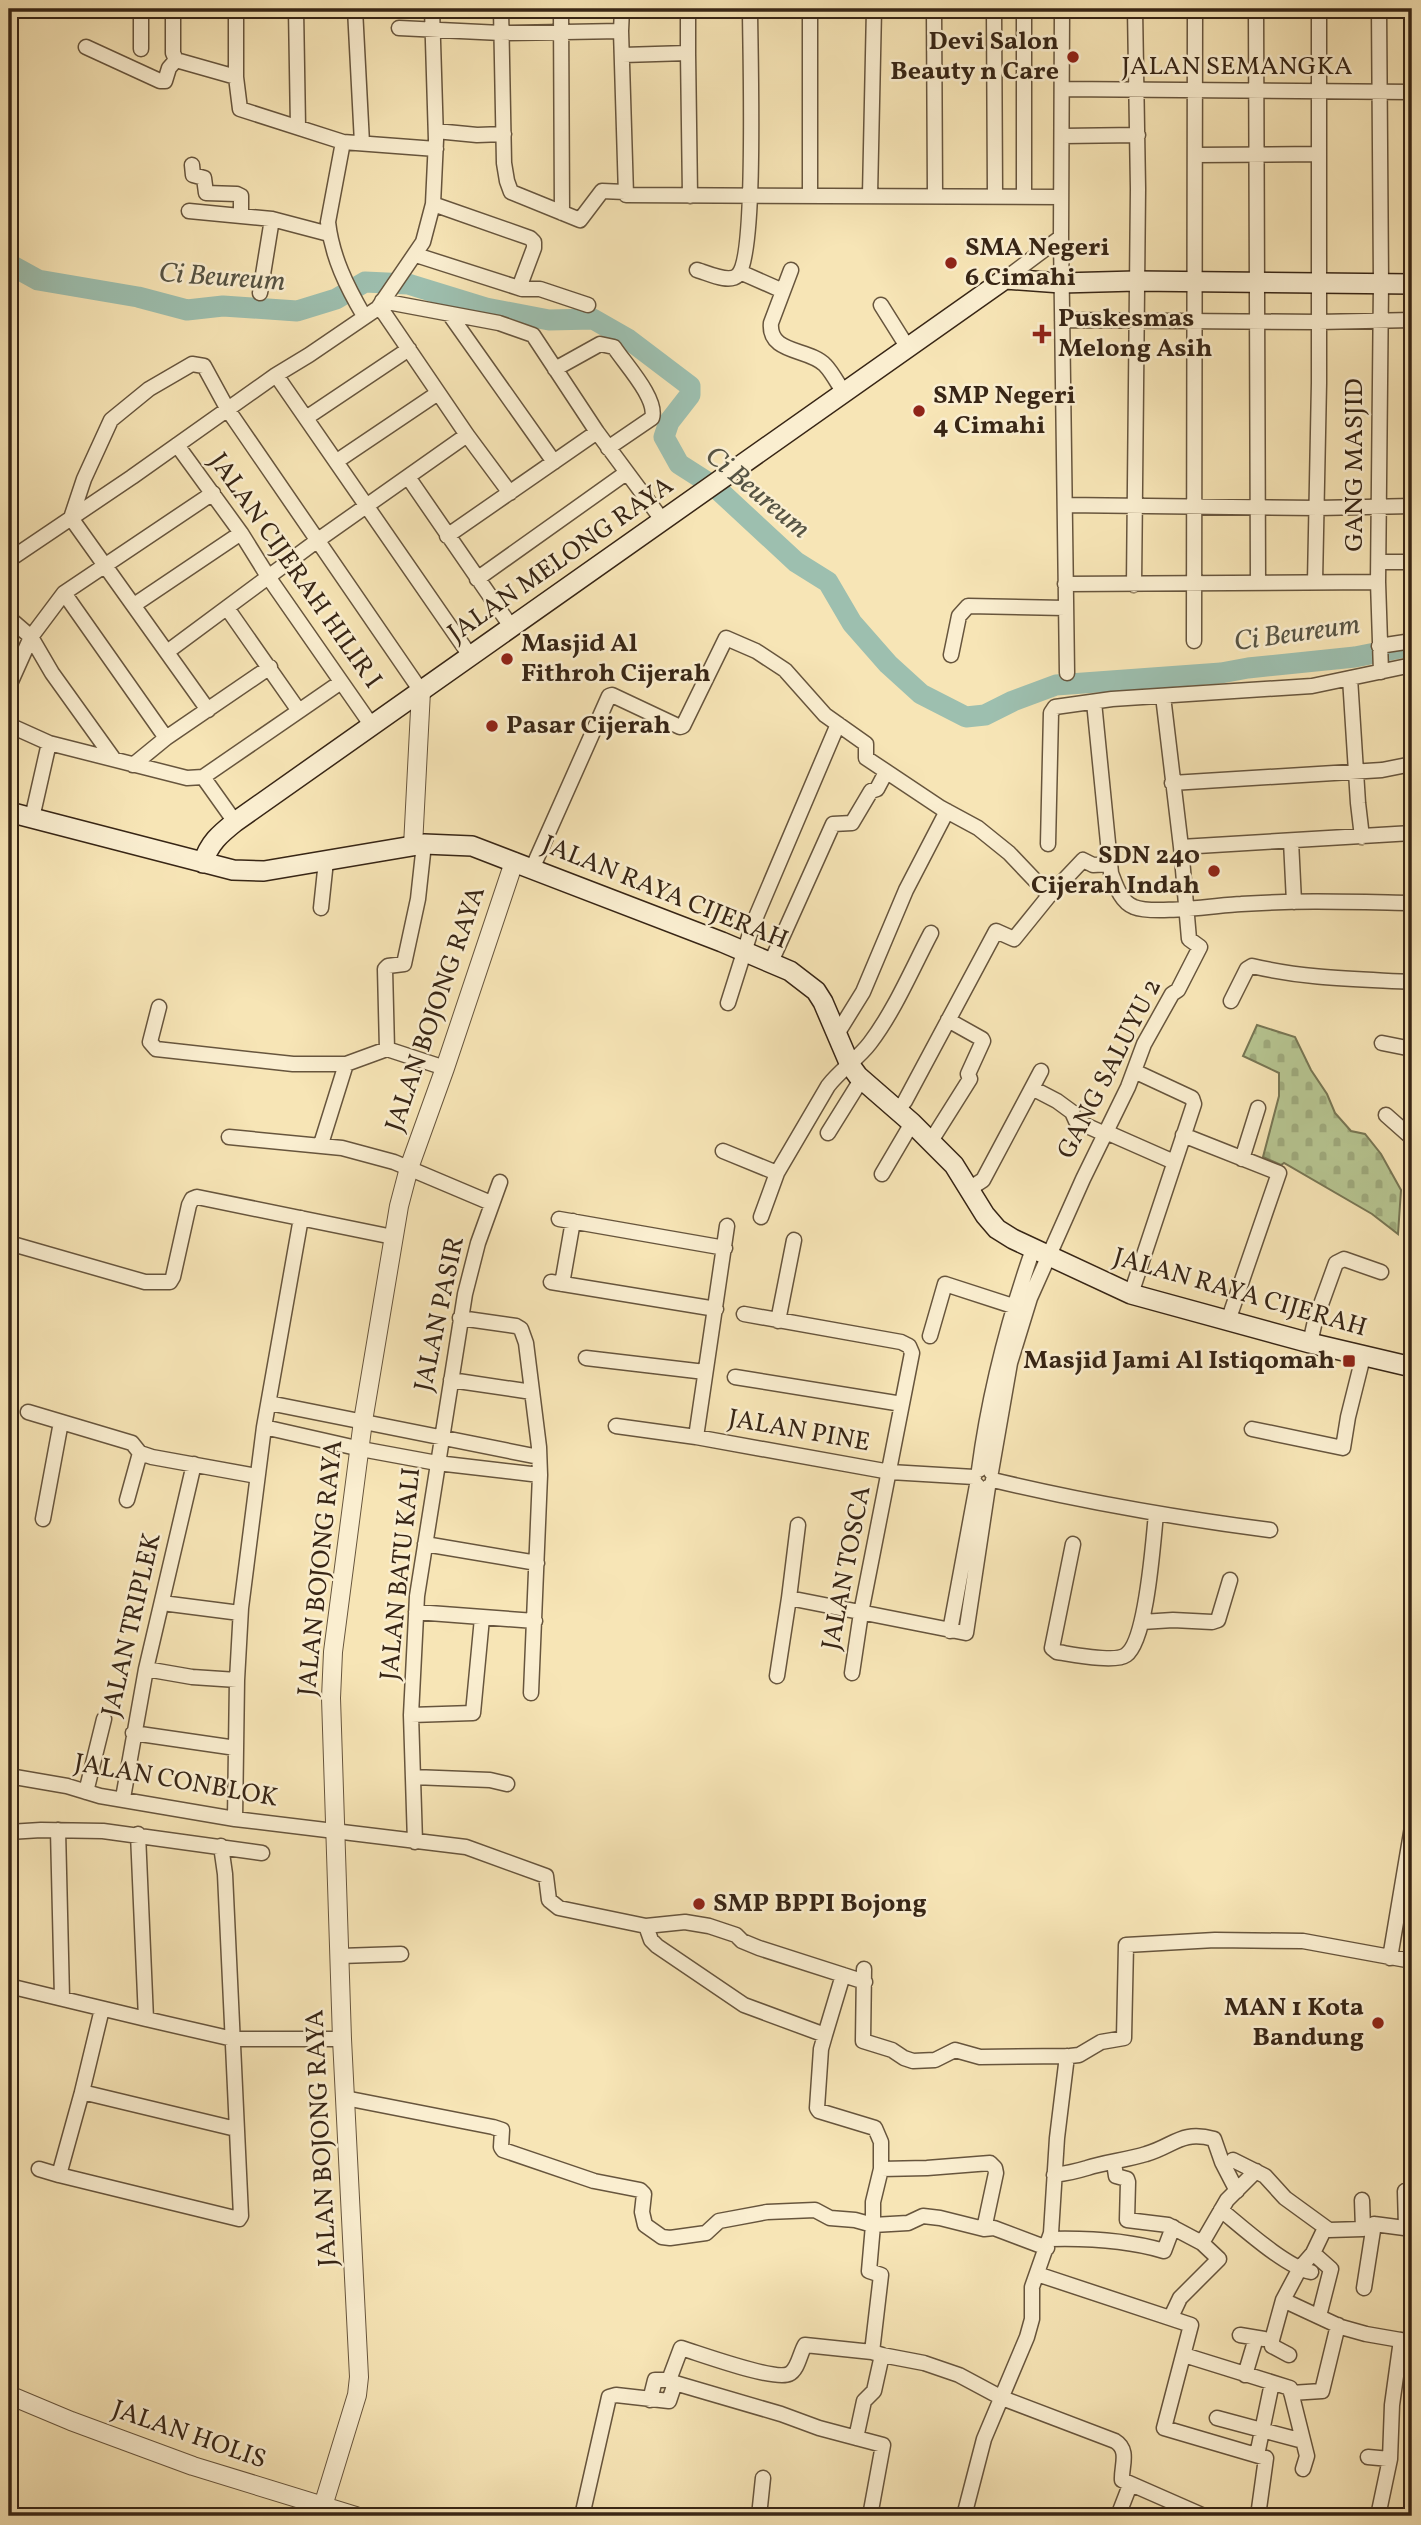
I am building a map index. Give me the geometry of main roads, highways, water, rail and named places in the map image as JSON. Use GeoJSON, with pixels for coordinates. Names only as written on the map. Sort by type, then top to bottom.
{"type":"FeatureCollection","features":[{"type":"Feature","properties":{"kind":"main road","name":"JALAN MELONG RAYA"},"geometry":{"type":"LineString","coordinates":[[203,863],[207,849],[215,838],[235,822],[1005,279],[1061,283],[1136,281],[1412,284]]}},
{"type":"Feature","properties":{"kind":"main road","name":"JALAN RAYA CIJERAH"},"geometry":{"type":"LineString","coordinates":[[9,812],[203,863],[248,872],[419,845],[471,846],[771,962],[790,971],[816,992],[856,1072],[954,1165],[985,1215],[997,1229],[1131,1294],[1363,1357],[1412,1367]]}},
{"type":"Feature","properties":{"kind":"waterway","name":"Ci Beureum"},"geometry":{"type":"LineString","coordinates":[[9,264],[38,280],[138,297],[187,310],[223,306],[297,311],[336,299],[365,282],[408,284],[486,308],[549,320],[593,319],[628,339],[690,386],[690,395],[669,422],[664,437],[679,464],[715,487],[796,562],[828,582],[852,623],[888,664],[921,694],[966,717],[985,715],[1056,685],[1221,673],[1355,657],[1400,648]]}},
{"type":"Feature","properties":{"kind":"place","name":"Devi Salon Beauty n Care"},"geometry":{"type":"Point","coordinates":[1073,57]}},
{"type":"Feature","properties":{"kind":"place","name":"SMA Negeri 6 Cimahi"},"geometry":{"type":"Point","coordinates":[951,263]}},
{"type":"Feature","properties":{"kind":"place","name":"Puskesmas Melong Asih"},"geometry":{"type":"Point","coordinates":[1042,334]}},
{"type":"Feature","properties":{"kind":"place","name":"SMP Negeri 4 Cimahi"},"geometry":{"type":"Point","coordinates":[919,411]}},
{"type":"Feature","properties":{"kind":"place","name":"Masjid Al Fithroh Cijerah"},"geometry":{"type":"Point","coordinates":[507,659]}},
{"type":"Feature","properties":{"kind":"place","name":"Pasar Cijerah"},"geometry":{"type":"Point","coordinates":[492,726]}},
{"type":"Feature","properties":{"kind":"place","name":"SDN 240 Cijerah Indah"},"geometry":{"type":"Point","coordinates":[1214,871]}},
{"type":"Feature","properties":{"kind":"place","name":"Masjid Jami Al Istiqomah"},"geometry":{"type":"Point","coordinates":[1349,1361]}},
{"type":"Feature","properties":{"kind":"place","name":"SMP BPPI Bojong"},"geometry":{"type":"Point","coordinates":[699,1904]}},
{"type":"Feature","properties":{"kind":"place","name":"MAN 1 Kota Bandung"},"geometry":{"type":"Point","coordinates":[1378,2023]}}]}
